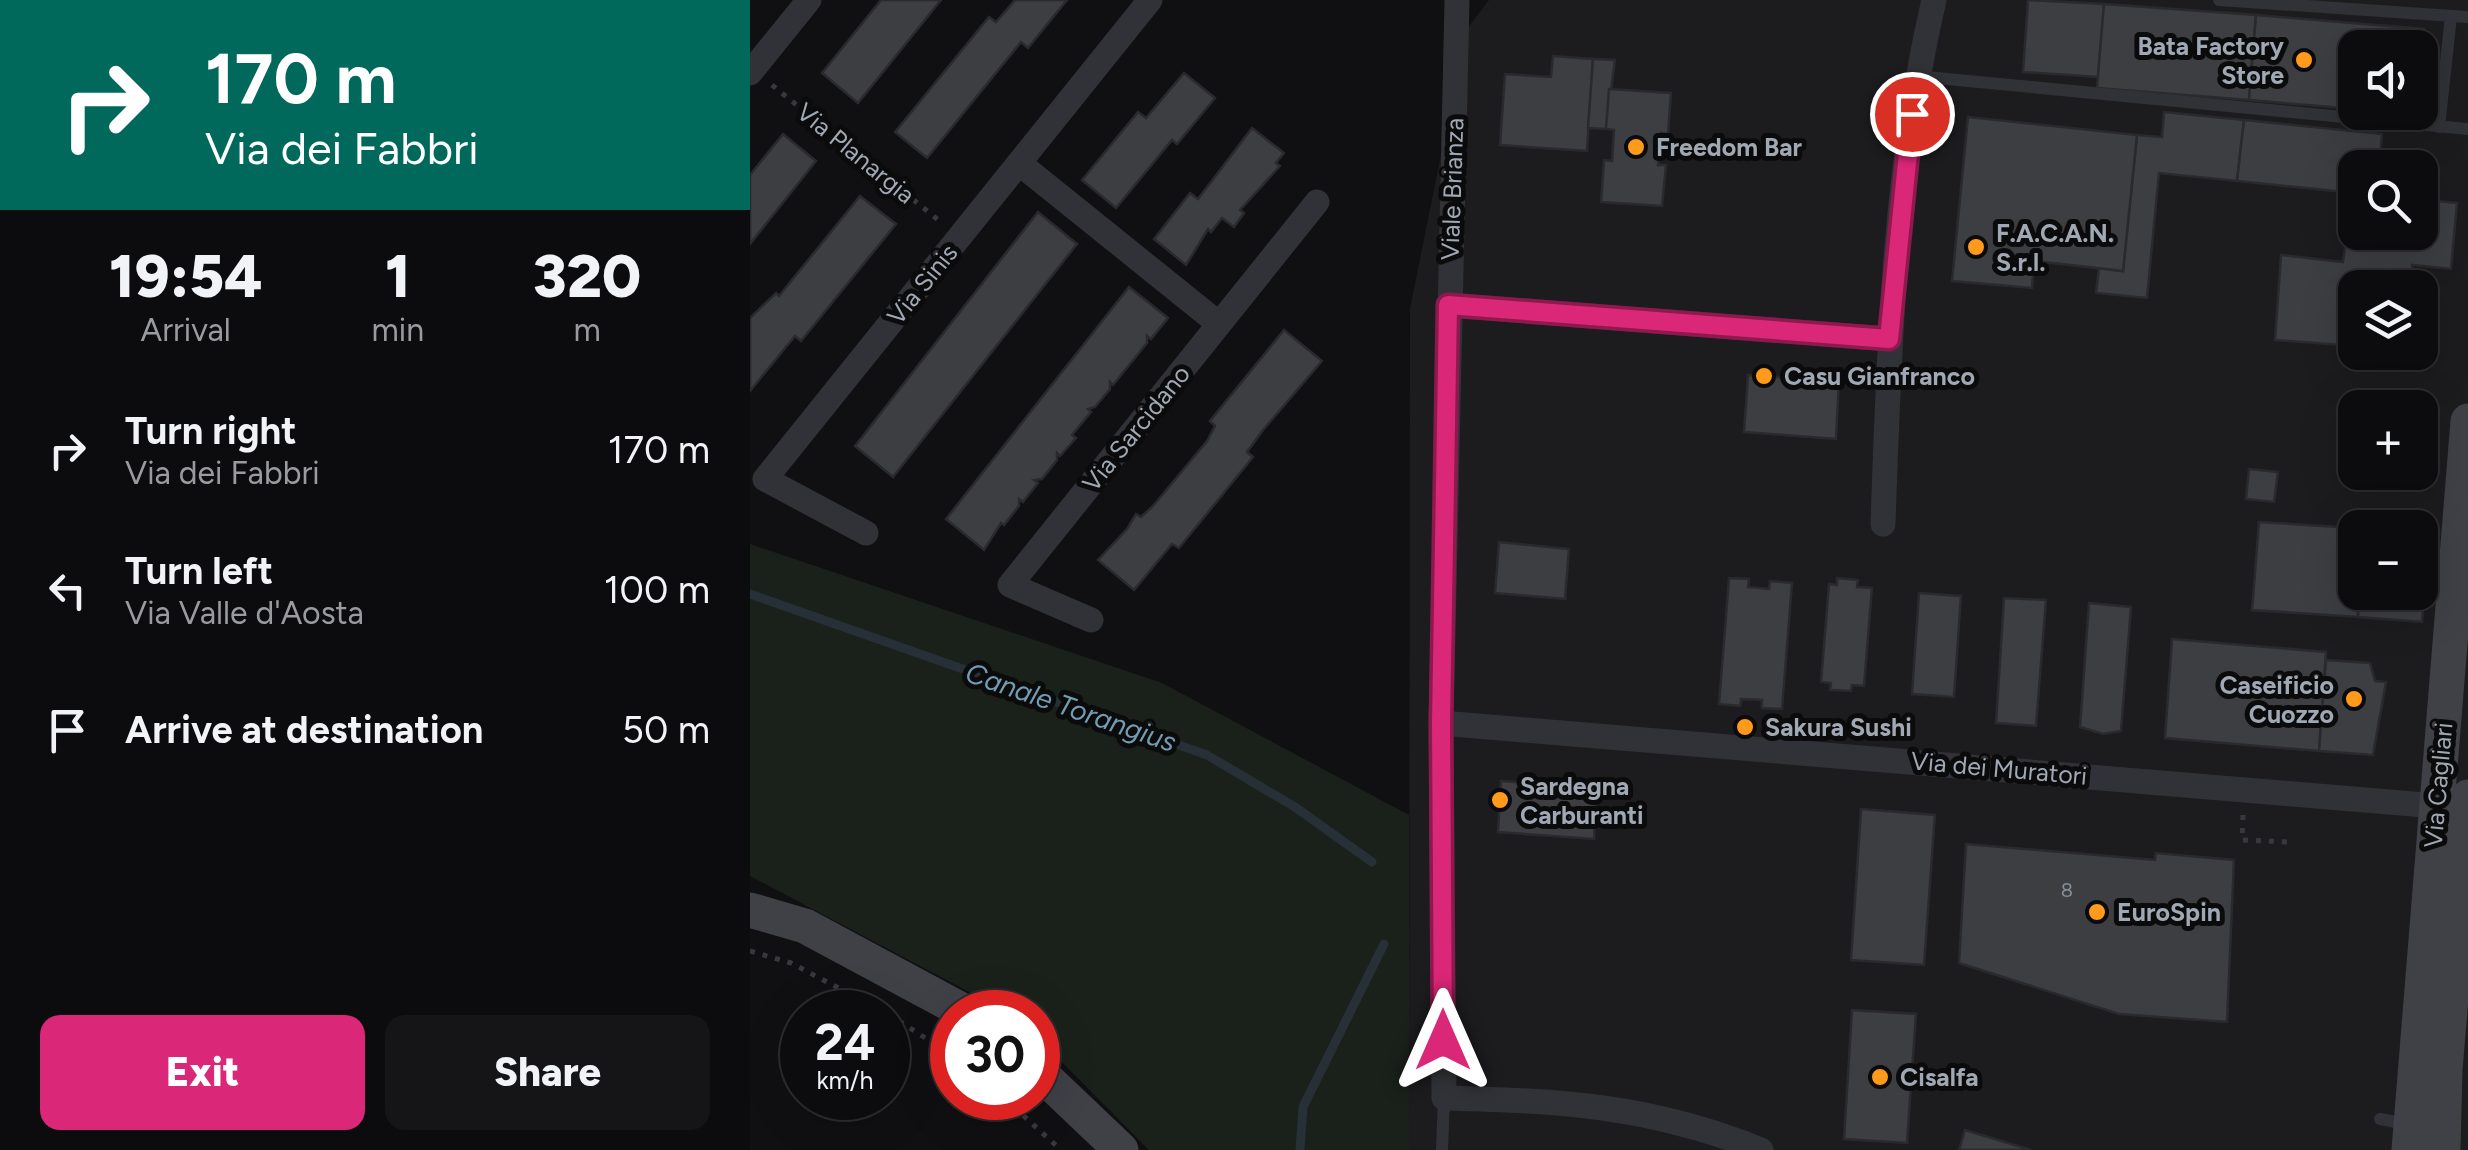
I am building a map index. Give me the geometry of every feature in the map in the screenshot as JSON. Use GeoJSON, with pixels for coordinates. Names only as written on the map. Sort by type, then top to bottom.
{"type":"FeatureCollection","features":[{"type":"Feature","properties":{"kind":"main road","name":"Via Cagliari"},"geometry":{"type":"LineString","coordinates":[[2400,1131],[2452,802],[2468,421]]}},
{"type":"Feature","properties":{"kind":"main road","name":"Via Cagliari"},"geometry":{"type":"LineString","coordinates":[[2443,1150],[2464,896],[2452,802]]}},
{"type":"Feature","properties":{"kind":"main road"},"geometry":{"type":"LineString","coordinates":[[750,910],[805,926],[930,993]]}},
{"type":"Feature","properties":{"kind":"main road"},"geometry":{"type":"LineString","coordinates":[[1060,1092],[1122,1150]]}},
{"type":"Feature","properties":{"kind":"street"},"geometry":{"type":"LineString","coordinates":[[752,71],[809,0]]}},
{"type":"Feature","properties":{"kind":"street","name":"Via Sinis"},"geometry":{"type":"LineString","coordinates":[[866,534],[765,479],[1150,0]]}},
{"type":"Feature","properties":{"kind":"street","name":"Viale Brianza"},"geometry":{"type":"LineString","coordinates":[[1444,1098],[1441,723],[1457,0]]}},
{"type":"Feature","properties":{"kind":"street"},"geometry":{"type":"LineString","coordinates":[[1883,524],[1889,339],[1916,76],[1934,0]]}},
{"type":"Feature","properties":{"kind":"street"},"geometry":{"type":"LineString","coordinates":[[1020,164],[1219,324]]}},
{"type":"Feature","properties":{"kind":"street","name":"Via Sarcidano"},"geometry":{"type":"LineString","coordinates":[[1092,620],[1010,585],[1318,202]]}},
{"type":"Feature","properties":{"kind":"street"},"geometry":{"type":"LineString","coordinates":[[1448,305],[1889,339]]}},
{"type":"Feature","properties":{"kind":"street","name":"Via dei Muratori"},"geometry":{"type":"LineString","coordinates":[[1441,723],[2244,789],[2452,802]]}},
{"type":"Feature","properties":{"kind":"street"},"geometry":{"type":"LineString","coordinates":[[1444,1098],[1617,1106],[1698,1126],[1751,1148]]}},
{"type":"Feature","properties":{"kind":"lane"},"geometry":{"type":"LineString","coordinates":[[2219,0],[2468,17]]}},
{"type":"Feature","properties":{"kind":"lane"},"geometry":{"type":"LineString","coordinates":[[2439,127],[2451,16]]}},
{"type":"Feature","properties":{"kind":"lane"},"geometry":{"type":"LineString","coordinates":[[1916,76],[2468,129]]}},
{"type":"Feature","properties":{"kind":"lane"},"geometry":{"type":"LineString","coordinates":[[1442,1150],[1444,1098]]}},
{"type":"Feature","properties":{"kind":"path","name":"Via Planargia"},"geometry":{"type":"LineString","coordinates":[[752,71],[960,238]]}},
{"type":"Feature","properties":{"kind":"path"},"geometry":{"type":"LineString","coordinates":[[2244,789],[2242,840],[2289,842]]}},
{"type":"Feature","properties":{"kind":"path"},"geometry":{"type":"LineString","coordinates":[[750,951],[792,964],[842,990]]}},
{"type":"Feature","properties":{"kind":"path"},"geometry":{"type":"LineString","coordinates":[[1028,1120],[1061,1150]]}},
{"type":"Feature","properties":{"kind":"shaded area"},"geometry":{"type":"Polygon","coordinates":[[[1489,0],[2468,0],[2468,1150],[1409,1150],[1410,309],[1466,30],[1489,0]]]}},
{"type":"Feature","properties":{"kind":"shaded area"},"geometry":{"type":"Polygon","coordinates":[[[750,544],[1162,683],[1409,815],[1409,1150],[1149,1150],[1060,1060],[1060,990],[965,990],[750,876],[750,544]]]}},
{"type":"Feature","properties":{"kind":"building"},"geometry":{"type":"Polygon","coordinates":[[[881,0],[941,0],[858,103],[822,73],[881,0]]]}},
{"type":"Feature","properties":{"kind":"building"},"geometry":{"type":"Polygon","coordinates":[[[1015,0],[1067,0],[1028,48],[1021,42],[927,158],[895,132],[989,17],[996,22],[1015,0]]]}},
{"type":"Feature","properties":{"kind":"building"},"geometry":{"type":"Polygon","coordinates":[[[2028,0],[2104,4],[2098,77],[2023,72],[2028,0]]]}},
{"type":"Feature","properties":{"kind":"building"},"geometry":{"type":"Polygon","coordinates":[[[2104,4],[2256,15],[2249,100],[2097,88],[2104,4]]]}},
{"type":"Feature","properties":{"kind":"building","name":"Bata Factory Store"},"geometry":{"type":"Polygon","coordinates":[[[2256,15],[2424,29],[2338,30],[2338,108],[2249,100],[2256,15]]]}},
{"type":"Feature","properties":{"kind":"building"},"geometry":{"type":"Polygon","coordinates":[[[1553,56],[1593,59],[1587,151],[1500,145],[1505,74],[1551,77],[1553,56]]]}},
{"type":"Feature","properties":{"kind":"building"},"geometry":{"type":"Polygon","coordinates":[[[1593,59],[1615,60],[1606,129],[1588,128],[1593,59]]]}},
{"type":"Feature","properties":{"kind":"building"},"geometry":{"type":"Polygon","coordinates":[[[1184,73],[1215,98],[1177,144],[1172,140],[1116,208],[1082,180],[1138,112],[1146,118],[1184,73]]]}},
{"type":"Feature","properties":{"kind":"building","name":"Freedom Bar"},"geometry":{"type":"Polygon","coordinates":[[[1609,89],[1671,93],[1668,134],[1661,133],[1658,165],[1666,165],[1662,206],[1601,202],[1604,160],[1612,161],[1614,130],[1606,129],[1609,89]]]}},
{"type":"Feature","properties":{"kind":"building"},"geometry":{"type":"Polygon","coordinates":[[[2164,112],[2244,120],[2237,181],[2159,173],[2147,298],[2096,293],[2099,268],[2123,271],[2137,135],[2162,137],[2164,112]]]}},
{"type":"Feature","properties":{"kind":"building"},"geometry":{"type":"Polygon","coordinates":[[[1968,117],[2137,135],[2123,271],[2034,261],[2032,288],[1952,281],[1968,117]]]}},
{"type":"Feature","properties":{"kind":"building"},"geometry":{"type":"Polygon","coordinates":[[[2244,120],[2382,134],[2381,150],[2338,150],[2338,191],[2237,181],[2244,120]]]}},
{"type":"Feature","properties":{"kind":"building"},"geometry":{"type":"Polygon","coordinates":[[[1252,128],[1284,153],[1276,163],[1280,166],[1240,210],[1244,213],[1234,227],[1222,218],[1211,232],[1208,229],[1186,265],[1154,239],[1190,193],[1198,199],[1252,128]]]}},
{"type":"Feature","properties":{"kind":"building"},"geometry":{"type":"Polygon","coordinates":[[[783,134],[816,161],[750,244],[750,175],[783,134]]]}},
{"type":"Feature","properties":{"kind":"building"},"geometry":{"type":"Polygon","coordinates":[[[860,196],[896,224],[801,341],[795,336],[750,391],[750,318],[776,293],[779,296],[860,196]]]}},
{"type":"Feature","properties":{"kind":"building"},"geometry":{"type":"Polygon","coordinates":[[[2438,201],[2457,203],[2451,269],[2412,265],[2412,270],[2338,270],[2338,345],[2275,340],[2281,255],[2343,262],[2345,250],[2438,250],[2438,201]]]}},
{"type":"Feature","properties":{"kind":"building"},"geometry":{"type":"Polygon","coordinates":[[[1038,212],[1077,244],[893,477],[855,446],[1038,212]]]}},
{"type":"Feature","properties":{"kind":"building"},"geometry":{"type":"Polygon","coordinates":[[[1129,287],[1168,318],[1151,339],[1147,336],[1147,343],[1113,385],[1110,382],[1110,389],[1095,407],[1088,409],[1091,412],[1072,435],[1076,438],[1060,456],[1057,453],[1057,460],[1042,479],[1034,480],[1038,483],[1023,502],[1019,499],[1019,506],[1004,525],[1001,523],[984,550],[946,519],[1129,287]]]}},
{"type":"Feature","properties":{"kind":"building"},"geometry":{"type":"Polygon","coordinates":[[[1284,330],[1322,361],[1263,430],[1247,452],[1253,457],[1179,548],[1172,544],[1134,590],[1098,560],[1136,514],[1141,517],[1153,506],[1207,441],[1215,426],[1210,421],[1284,330]]]}},
{"type":"Feature","properties":{"kind":"building"},"geometry":{"type":"Polygon","coordinates":[[[1748,375],[1839,381],[1836,439],[1744,432],[1748,375]]]}},
{"type":"Feature","properties":{"kind":"building"},"geometry":{"type":"Polygon","coordinates":[[[2249,469],[2278,472],[2274,502],[2246,499],[2249,469]]]}},
{"type":"Feature","properties":{"kind":"building"},"geometry":{"type":"Polygon","coordinates":[[[2259,522],[2338,527],[2338,610],[2358,610],[2358,617],[2252,610],[2259,522]]]}},
{"type":"Feature","properties":{"kind":"building"},"geometry":{"type":"Polygon","coordinates":[[[1499,542],[1569,549],[1565,599],[1495,593],[1499,542]]]}},
{"type":"Feature","properties":{"kind":"building"},"geometry":{"type":"Polygon","coordinates":[[[1729,578],[1749,579],[1748,587],[1769,589],[1770,581],[1792,583],[1782,709],[1762,708],[1762,700],[1741,699],[1740,706],[1719,704],[1729,578]]]}},
{"type":"Feature","properties":{"kind":"building"},"geometry":{"type":"Polygon","coordinates":[[[1837,578],[1858,580],[1857,587],[1872,588],[1864,686],[1852,685],[1851,691],[1830,690],[1831,683],[1821,682],[1829,584],[1837,585],[1837,578]]]}},
{"type":"Feature","properties":{"kind":"building"},"geometry":{"type":"Polygon","coordinates":[[[1919,593],[1961,596],[1954,697],[1912,694],[1919,593]]]}},
{"type":"Feature","properties":{"kind":"building"},"geometry":{"type":"Polygon","coordinates":[[[2004,598],[2046,600],[2036,726],[1996,723],[2004,598]]]}},
{"type":"Feature","properties":{"kind":"building"},"geometry":{"type":"Polygon","coordinates":[[[2089,603],[2131,607],[2121,731],[2103,734],[2080,727],[2089,603]]]}},
{"type":"Feature","properties":{"kind":"building"},"geometry":{"type":"Polygon","coordinates":[[[2359,610],[2423,610],[2422,622],[2358,617],[2359,610]]]}},
{"type":"Feature","properties":{"kind":"building"},"geometry":{"type":"Polygon","coordinates":[[[2172,639],[2326,652],[2319,751],[2165,738],[2172,639]]]}},
{"type":"Feature","properties":{"kind":"building","name":"Caseificio Cuozzo"},"geometry":{"type":"Polygon","coordinates":[[[2326,660],[2370,663],[2375,681],[2386,682],[2373,755],[2319,751],[2326,660]]]}},
{"type":"Feature","properties":{"kind":"building"},"geometry":{"type":"Polygon","coordinates":[[[1501,781],[1597,788],[1594,839],[1498,832],[1501,781]]]}},
{"type":"Feature","properties":{"kind":"building"},"geometry":{"type":"Polygon","coordinates":[[[1861,809],[1935,815],[1924,965],[1851,960],[1861,809]]]}},
{"type":"Feature","properties":{"kind":"building","name":"EuroSpin"},"geometry":{"type":"Polygon","coordinates":[[[1966,844],[2155,860],[2156,853],[2234,860],[2227,1022],[2119,1014],[1959,963],[1966,844]]]}},
{"type":"Feature","properties":{"kind":"building","name":"Cisalfa"},"geometry":{"type":"Polygon","coordinates":[[[1852,1010],[1916,1014],[1907,1143],[1844,1139],[1852,1010]]]}},
{"type":"Feature","properties":{"kind":"building"},"geometry":{"type":"Polygon","coordinates":[[[1965,1130],[2031,1150],[1959,1150],[1965,1130]]]}},
{"type":"Feature","properties":{"kind":"waterway","name":"Canale Torangius"},"geometry":{"type":"LineString","coordinates":[[750,594],[1207,755],[1295,807],[1372,862]]}},
{"type":"Feature","properties":{"kind":"waterway","name":"Canale Torangius"},"geometry":{"type":"LineString","coordinates":[[1300,1150],[1303,1107],[1384,944]]}},
{"type":"Feature","properties":{"kind":"place","name":"Bata Factory Store"},"geometry":{"type":"Point","coordinates":[2304,60]}},
{"type":"Feature","properties":{"kind":"place","name":"Freedom Bar"},"geometry":{"type":"Point","coordinates":[1636,147]}},
{"type":"Feature","properties":{"kind":"place","name":"F.A.C.A.N. S.r.l."},"geometry":{"type":"Point","coordinates":[1976,247]}},
{"type":"Feature","properties":{"kind":"place","name":"Casu Gianfranco"},"geometry":{"type":"Point","coordinates":[1764,376]}},
{"type":"Feature","properties":{"kind":"place","name":"Caseificio Cuozzo"},"geometry":{"type":"Point","coordinates":[2354,699]}},
{"type":"Feature","properties":{"kind":"place","name":"Sakura Sushi"},"geometry":{"type":"Point","coordinates":[1745,727]}},
{"type":"Feature","properties":{"kind":"place","name":"Sardegna Carburanti"},"geometry":{"type":"Point","coordinates":[1500,800]}},
{"type":"Feature","properties":{"kind":"place","name":"EuroSpin"},"geometry":{"type":"Point","coordinates":[2097,912]}},
{"type":"Feature","properties":{"kind":"place","name":"Cisalfa"},"geometry":{"type":"Point","coordinates":[1880,1077]}},
{"type":"Feature","properties":{"kind":"route"},"geometry":{"type":"LineString","coordinates":[[1443,1040],[1441,723],[1448,305],[1889,339],[1912,114]]}}]}
